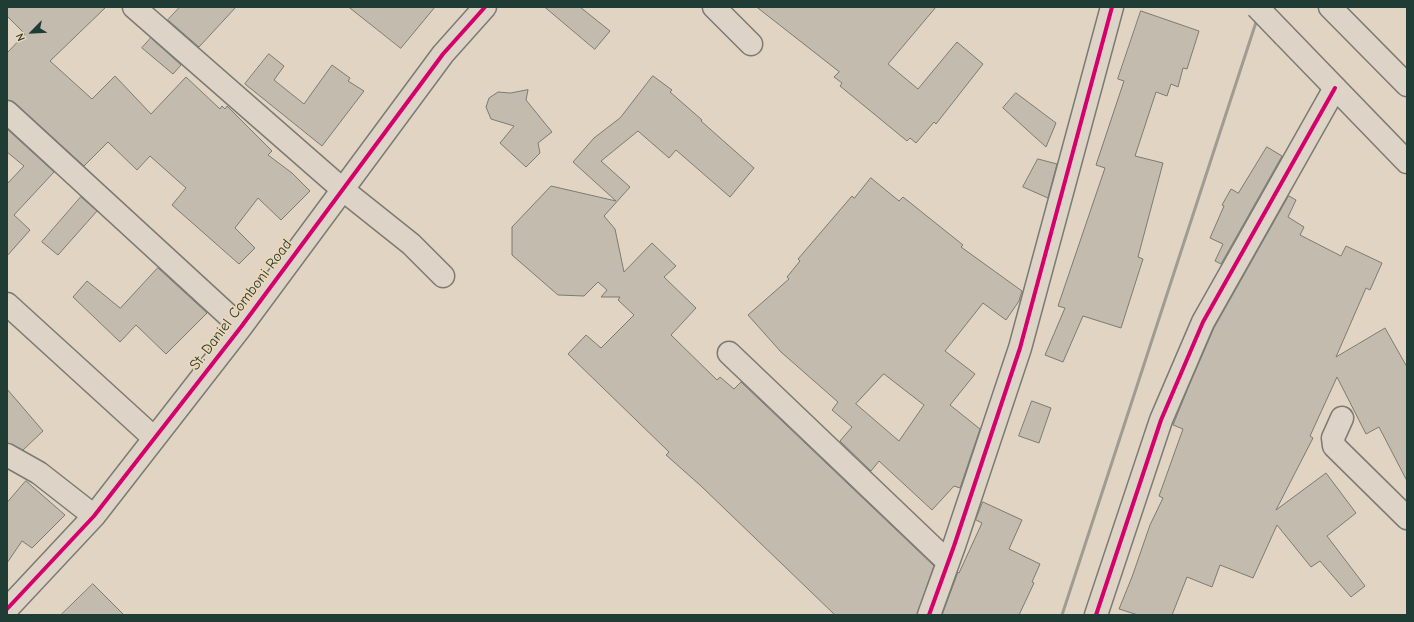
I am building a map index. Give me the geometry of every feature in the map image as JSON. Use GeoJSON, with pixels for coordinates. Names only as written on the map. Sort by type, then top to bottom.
{"type":"FeatureCollection","features":[{"type":"Feature","properties":{"kind":"street"},"geometry":{"type":"LineString","coordinates":[[714,7],[751,44]]}},
{"type":"Feature","properties":{"kind":"street"},"geometry":{"type":"LineString","coordinates":[[929,615],[947,561],[954,546],[1020,348],[1112,7]]}},
{"type":"Feature","properties":{"kind":"street"},"geometry":{"type":"LineString","coordinates":[[1257,7],[1407,162]]}},
{"type":"Feature","properties":{"kind":"street"},"geometry":{"type":"LineString","coordinates":[[1330,7],[1407,85]]}},
{"type":"Feature","properties":{"kind":"street"},"geometry":{"type":"LineString","coordinates":[[138,8],[342,190],[411,244],[443,276]]}},
{"type":"Feature","properties":{"kind":"street","name":"St. Daniel Comboni Road"},"geometry":{"type":"LineString","coordinates":[[7,609],[94,516],[241,327],[443,54],[480,9]]}},
{"type":"Feature","properties":{"kind":"street"},"geometry":{"type":"LineString","coordinates":[[1096,615],[1162,420],[1203,322],[1336,88]]}},
{"type":"Feature","properties":{"kind":"street"},"geometry":{"type":"LineString","coordinates":[[7,112],[241,327]]}},
{"type":"Feature","properties":{"kind":"street"},"geometry":{"type":"LineString","coordinates":[[7,304],[154,438]]}},
{"type":"Feature","properties":{"kind":"street"},"geometry":{"type":"LineString","coordinates":[[729,353],[947,561]]}},
{"type":"Feature","properties":{"kind":"street"},"geometry":{"type":"LineString","coordinates":[[1342,418],[1333,438],[1334,446],[1407,518]]}},
{"type":"Feature","properties":{"kind":"street"},"geometry":{"type":"LineString","coordinates":[[7,455],[39,473],[94,516]]}},
{"type":"Feature","properties":{"kind":"building"},"geometry":{"type":"Polygon","coordinates":[[[7,7],[106,7],[50,61],[92,99],[115,76],[151,114],[186,77],[220,109],[222,106],[225,109],[227,106],[272,151],[268,155],[292,173],[310,191],[281,220],[258,198],[235,228],[255,248],[239,264],[172,205],[186,188],[150,156],[137,170],[108,142],[84,166],[15,103],[7,100],[7,53],[25,34],[7,16],[7,7]]]}},
{"type":"Feature","properties":{"kind":"building"},"geometry":{"type":"Polygon","coordinates":[[[180,7],[236,7],[199,47],[168,20],[180,7]]]}},
{"type":"Feature","properties":{"kind":"building"},"geometry":{"type":"Polygon","coordinates":[[[349,7],[435,7],[401,48],[349,7]]]}},
{"type":"Feature","properties":{"kind":"building"},"geometry":{"type":"Polygon","coordinates":[[[545,7],[580,7],[610,31],[595,49],[545,7]]]}},
{"type":"Feature","properties":{"kind":"building"},"geometry":{"type":"Polygon","coordinates":[[[757,7],[936,7],[888,64],[918,89],[957,42],[983,64],[936,124],[934,122],[916,143],[910,138],[907,141],[840,86],[842,83],[834,77],[839,72],[757,7]]]}},
{"type":"Feature","properties":{"kind":"building"},"geometry":{"type":"Polygon","coordinates":[[[1141,11],[1199,31],[1187,69],[1183,68],[1178,87],[1171,84],[1167,96],[1156,92],[1135,156],[1163,163],[1138,257],[1143,259],[1121,328],[1083,316],[1063,362],[1045,355],[1065,308],[1058,306],[1105,168],[1096,165],[1124,81],[1118,79],[1141,11]]]}},
{"type":"Feature","properties":{"kind":"building"},"geometry":{"type":"Polygon","coordinates":[[[151,38],[181,65],[173,74],[142,48],[151,38]]]}},
{"type":"Feature","properties":{"kind":"building"},"geometry":{"type":"Polygon","coordinates":[[[269,54],[284,66],[274,80],[304,104],[332,65],[350,78],[348,81],[364,91],[322,146],[245,84],[269,54]]]}},
{"type":"Feature","properties":{"kind":"building"},"geometry":{"type":"Polygon","coordinates":[[[653,76],[672,90],[670,92],[754,168],[730,197],[676,150],[669,158],[638,131],[601,161],[630,187],[604,216],[615,229],[624,272],[652,243],[676,266],[664,277],[696,308],[671,335],[717,380],[720,377],[734,389],[741,382],[934,566],[917,615],[835,615],[701,486],[666,455],[669,452],[568,354],[586,335],[601,348],[634,315],[618,300],[620,297],[601,297],[607,290],[598,282],[584,296],[558,295],[512,255],[512,227],[551,186],[616,201],[573,162],[594,138],[620,118],[653,76]]]}},
{"type":"Feature","properties":{"kind":"building"},"geometry":{"type":"Polygon","coordinates":[[[528,90],[526,100],[552,132],[538,143],[540,153],[526,167],[500,143],[514,126],[491,119],[486,107],[489,98],[498,92],[510,93],[528,90]]]}},
{"type":"Feature","properties":{"kind":"building"},"geometry":{"type":"Polygon","coordinates":[[[1016,93],[1056,123],[1046,147],[1003,108],[1016,93]]]}},
{"type":"Feature","properties":{"kind":"building"},"geometry":{"type":"Polygon","coordinates":[[[7,129],[54,172],[14,215],[30,230],[7,256],[7,184],[24,166],[7,152],[7,129]]]}},
{"type":"Feature","properties":{"kind":"building"},"geometry":{"type":"Polygon","coordinates":[[[1267,147],[1282,156],[1221,264],[1215,261],[1223,244],[1210,238],[1224,206],[1222,205],[1231,189],[1238,193],[1267,147]]]}},
{"type":"Feature","properties":{"kind":"building"},"geometry":{"type":"Polygon","coordinates":[[[1038,159],[1057,164],[1048,198],[1023,187],[1038,159]]]}},
{"type":"Feature","properties":{"kind":"building"},"geometry":{"type":"Polygon","coordinates":[[[871,178],[899,201],[903,197],[963,245],[961,247],[1022,291],[1019,301],[1006,320],[983,303],[945,351],[975,374],[950,405],[980,429],[960,488],[954,486],[932,510],[879,461],[871,471],[840,441],[852,427],[832,410],[838,402],[781,352],[748,315],[789,279],[787,277],[800,261],[798,259],[852,196],[854,198],[871,178]],[[884,374],[856,404],[899,441],[924,405],[884,374]]]}},
{"type":"Feature","properties":{"kind":"building"},"geometry":{"type":"Polygon","coordinates":[[[1289,196],[1296,200],[1288,217],[1304,227],[1300,235],[1341,256],[1346,246],[1382,263],[1370,290],[1366,288],[1336,357],[1385,328],[1407,367],[1407,481],[1379,427],[1366,434],[1337,377],[1310,436],[1313,438],[1276,510],[1326,473],[1356,513],[1327,536],[1365,586],[1351,597],[1320,561],[1311,567],[1277,525],[1253,578],[1220,565],[1212,587],[1187,577],[1172,615],[1138,615],[1119,609],[1150,525],[1163,498],[1159,496],[1183,429],[1173,425],[1188,388],[1214,328],[1289,196]]]}},
{"type":"Feature","properties":{"kind":"building"},"geometry":{"type":"Polygon","coordinates":[[[81,197],[97,211],[58,255],[42,242],[81,197]]]}},
{"type":"Feature","properties":{"kind":"building"},"geometry":{"type":"Polygon","coordinates":[[[158,268],[207,313],[166,354],[136,325],[120,342],[73,297],[87,281],[120,308],[158,268]]]}},
{"type":"Feature","properties":{"kind":"building"},"geometry":{"type":"Polygon","coordinates":[[[7,389],[43,431],[23,450],[7,443],[7,389]]]}},
{"type":"Feature","properties":{"kind":"building"},"geometry":{"type":"Polygon","coordinates":[[[1032,401],[1051,408],[1039,443],[1019,436],[1032,401]]]}},
{"type":"Feature","properties":{"kind":"building"},"geometry":{"type":"Polygon","coordinates":[[[26,481],[65,515],[32,548],[22,541],[7,563],[7,503],[26,481]]]}},
{"type":"Feature","properties":{"kind":"building"},"geometry":{"type":"Polygon","coordinates":[[[983,502],[1022,520],[1009,549],[1040,564],[1032,582],[1034,583],[1019,615],[942,615],[958,572],[959,573],[982,523],[976,520],[983,502]]]}},
{"type":"Feature","properties":{"kind":"building"},"geometry":{"type":"Polygon","coordinates":[[[93,584],[124,615],[61,615],[93,584]]]}},
{"type":"Feature","properties":{"kind":"railway"},"geometry":{"type":"LineString","coordinates":[[1062,615],[1261,7]]}},
{"type":"Feature","properties":{"kind":"cycle path"},"geometry":{"type":"LineString","coordinates":[[7,609],[94,516],[241,327],[443,54],[485,7]]}},
{"type":"Feature","properties":{"kind":"cycle path"},"geometry":{"type":"LineString","coordinates":[[929,615],[954,546],[1020,348],[1112,7]]}},
{"type":"Feature","properties":{"kind":"cycle path"},"geometry":{"type":"LineString","coordinates":[[1096,615],[1161,420],[1203,322],[1335,88]]}}]}
